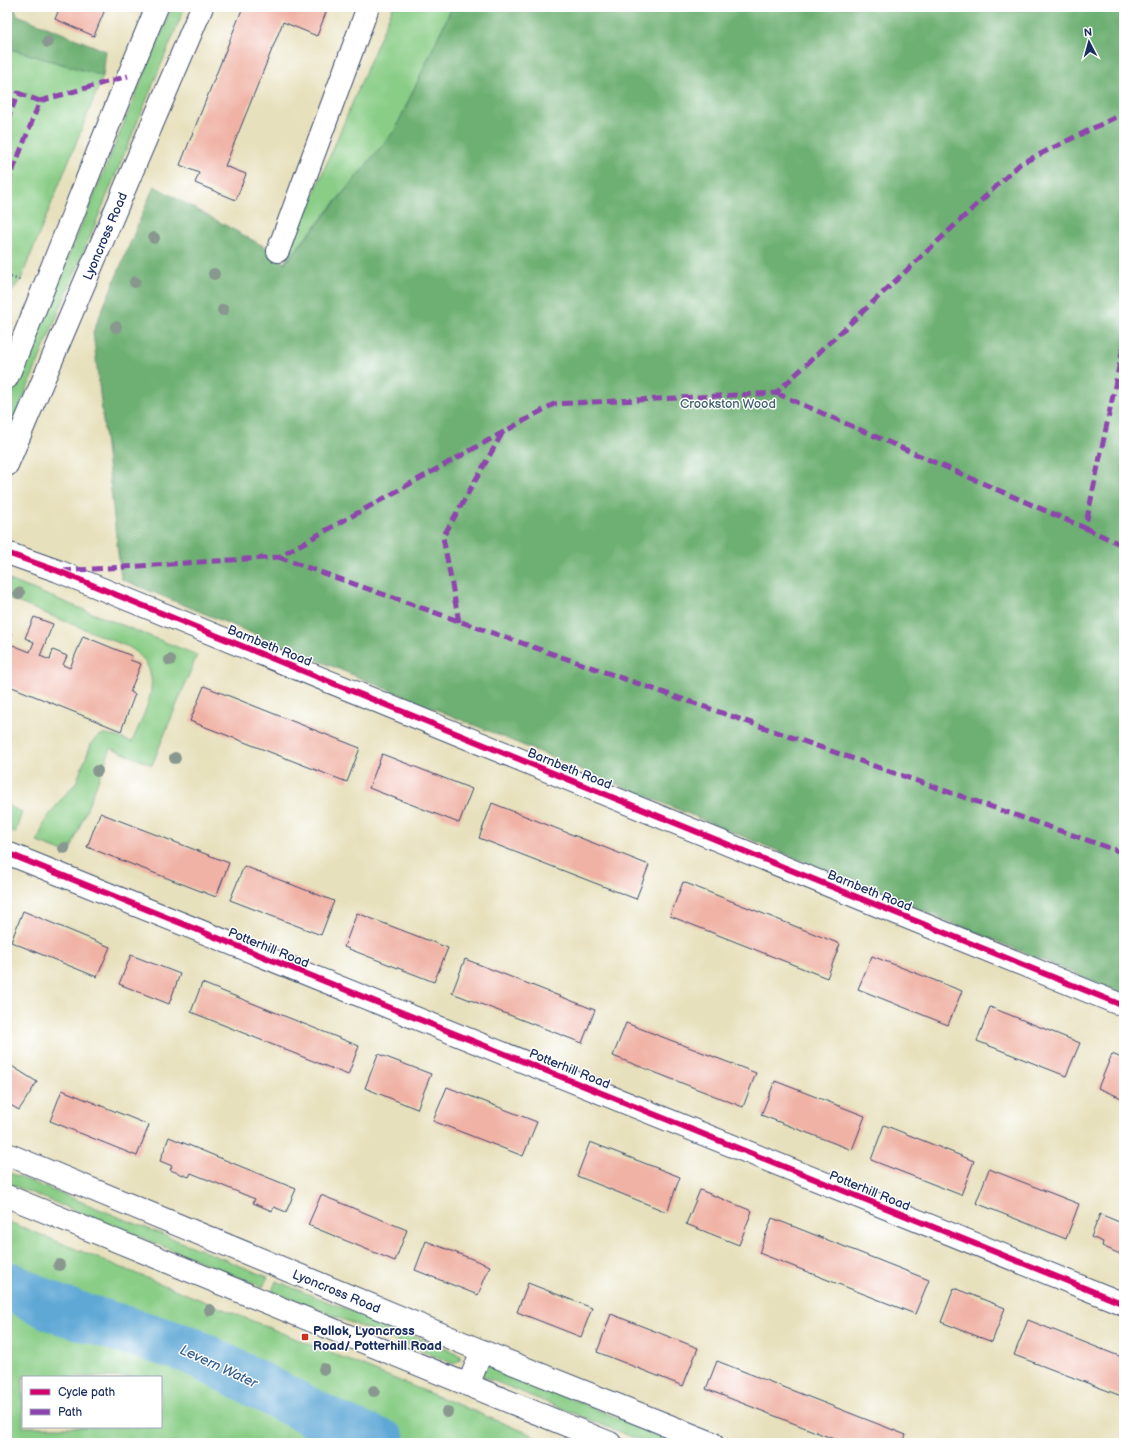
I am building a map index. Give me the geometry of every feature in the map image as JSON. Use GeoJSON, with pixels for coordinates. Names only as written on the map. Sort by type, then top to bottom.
{"type":"FeatureCollection","features":[{"type":"Feature","properties":{"kind":"street"},"geometry":{"type":"LineString","coordinates":[[7,378],[128,76],[158,7]]}},
{"type":"Feature","properties":{"kind":"street","name":"Lyoncross Road"},"geometry":{"type":"LineString","coordinates":[[7,465],[202,7]]}},
{"type":"Feature","properties":{"kind":"street"},"geometry":{"type":"LineString","coordinates":[[278,251],[368,7]]}},
{"type":"Feature","properties":{"kind":"street","name":"Barnbeth Road"},"geometry":{"type":"LineString","coordinates":[[7,553],[88,583],[1124,1006]]}},
{"type":"Feature","properties":{"kind":"street","name":"Potterhill Road"},"geometry":{"type":"LineString","coordinates":[[7,853],[1124,1304]]}},
{"type":"Feature","properties":{"kind":"street","name":"Lyoncross Road"},"geometry":{"type":"LineString","coordinates":[[7,1154],[482,1351],[712,1443]]}},
{"type":"Feature","properties":{"kind":"street"},"geometry":{"type":"LineString","coordinates":[[7,1196],[610,1443]]}},
{"type":"Feature","properties":{"kind":"street"},"geometry":{"type":"LineString","coordinates":[[468,1385],[482,1351]]}},
{"type":"Feature","properties":{"kind":"green space"},"geometry":{"type":"Polygon","coordinates":[[[7,7],[14,7],[17,15],[106,51],[103,76],[7,48],[7,7]]]}},
{"type":"Feature","properties":{"kind":"green space"},"geometry":{"type":"Polygon","coordinates":[[[172,7],[185,7],[7,437],[7,405],[172,7]]]}},
{"type":"Feature","properties":{"kind":"green space"},"geometry":{"type":"Polygon","coordinates":[[[393,7],[452,7],[395,130],[284,264],[393,7]]]}},
{"type":"Feature","properties":{"kind":"green space","name":"Crookston Wood"},"geometry":{"type":"Polygon","coordinates":[[[452,7],[1124,7],[1124,994],[121,579],[93,332],[154,186],[265,247],[285,264],[395,130],[452,7]]]}},
{"type":"Feature","properties":{"kind":"green space"},"geometry":{"type":"Polygon","coordinates":[[[7,48],[103,76],[21,279],[12,292],[7,289],[7,48]]]}},
{"type":"Feature","properties":{"kind":"green space"},"geometry":{"type":"Polygon","coordinates":[[[7,579],[197,655],[152,765],[111,748],[69,854],[37,842],[45,821],[63,797],[76,783],[92,742],[96,738],[111,735],[132,742],[148,704],[151,691],[151,679],[148,668],[141,657],[129,647],[7,598],[7,579]]]}},
{"type":"Feature","properties":{"kind":"green space"},"geometry":{"type":"Polygon","coordinates":[[[7,805],[22,812],[15,833],[7,830],[7,805]]]}},
{"type":"Feature","properties":{"kind":"green space"},"geometry":{"type":"Polygon","coordinates":[[[7,1172],[268,1277],[263,1287],[7,1183],[7,1172]]]}},
{"type":"Feature","properties":{"kind":"green space"},"geometry":{"type":"Polygon","coordinates":[[[7,1221],[552,1443],[7,1443],[7,1221]]]}},
{"type":"Feature","properties":{"kind":"green space"},"geometry":{"type":"Polygon","coordinates":[[[276,1281],[456,1353],[460,1356],[460,1360],[454,1364],[272,1291],[276,1281]]]}},
{"type":"Feature","properties":{"kind":"green space"},"geometry":{"type":"Polygon","coordinates":[[[487,1365],[679,1443],[647,1443],[484,1377],[482,1375],[487,1365]]]}},
{"type":"Feature","properties":{"kind":"building"},"geometry":{"type":"Polygon","coordinates":[[[60,7],[106,7],[94,36],[55,19],[60,7]]]}},
{"type":"Feature","properties":{"kind":"building"},"geometry":{"type":"Polygon","coordinates":[[[243,7],[328,7],[317,36],[283,22],[225,166],[246,174],[236,200],[195,183],[199,173],[180,165],[243,7]]]}},
{"type":"Feature","properties":{"kind":"building"},"geometry":{"type":"Polygon","coordinates":[[[34,617],[53,624],[40,656],[50,660],[53,650],[67,656],[63,665],[70,668],[83,636],[132,656],[130,660],[141,664],[130,692],[135,694],[121,731],[7,685],[7,632],[12,634],[8,643],[30,652],[34,642],[25,638],[34,617]]]}},
{"type":"Feature","properties":{"kind":"building"},"geometry":{"type":"Polygon","coordinates":[[[204,686],[360,748],[347,782],[190,721],[204,686]]]}},
{"type":"Feature","properties":{"kind":"building"},"geometry":{"type":"Polygon","coordinates":[[[382,754],[472,789],[459,823],[369,788],[382,754]]]}},
{"type":"Feature","properties":{"kind":"building"},"geometry":{"type":"Polygon","coordinates":[[[492,803],[649,865],[636,899],[479,838],[492,803]]]}},
{"type":"Feature","properties":{"kind":"building"},"geometry":{"type":"Polygon","coordinates":[[[100,813],[229,863],[216,897],[87,847],[100,813]]]}},
{"type":"Feature","properties":{"kind":"building"},"geometry":{"type":"Polygon","coordinates":[[[244,866],[334,901],[321,935],[230,900],[244,866]]]}},
{"type":"Feature","properties":{"kind":"building"},"geometry":{"type":"Polygon","coordinates":[[[683,882],[840,944],[827,978],[670,916],[683,882]]]}},
{"type":"Feature","properties":{"kind":"building"},"geometry":{"type":"Polygon","coordinates":[[[23,911],[110,947],[97,977],[11,942],[23,911]]]}},
{"type":"Feature","properties":{"kind":"building"},"geometry":{"type":"Polygon","coordinates":[[[357,913],[448,948],[434,982],[344,947],[357,913]]]}},
{"type":"Feature","properties":{"kind":"building"},"geometry":{"type":"Polygon","coordinates":[[[131,955],[180,974],[169,1004],[119,984],[131,955]]]}},
{"type":"Feature","properties":{"kind":"building"},"geometry":{"type":"Polygon","coordinates":[[[872,956],[962,991],[948,1025],[858,989],[872,956]]]}},
{"type":"Feature","properties":{"kind":"building"},"geometry":{"type":"Polygon","coordinates":[[[465,959],[595,1010],[582,1043],[452,993],[465,959]]]}},
{"type":"Feature","properties":{"kind":"building"},"geometry":{"type":"Polygon","coordinates":[[[202,983],[359,1046],[348,1075],[191,1012],[202,983]]]}},
{"type":"Feature","properties":{"kind":"building"},"geometry":{"type":"Polygon","coordinates":[[[990,1007],[1080,1043],[1066,1076],[977,1041],[990,1007]]]}},
{"type":"Feature","properties":{"kind":"building"},"geometry":{"type":"Polygon","coordinates":[[[626,1023],[756,1073],[743,1107],[613,1056],[626,1023]]]}},
{"type":"Feature","properties":{"kind":"building"},"geometry":{"type":"Polygon","coordinates":[[[378,1054],[431,1074],[417,1109],[365,1088],[378,1054]]]}},
{"type":"Feature","properties":{"kind":"building"},"geometry":{"type":"Polygon","coordinates":[[[1112,1054],[1124,1059],[1124,1099],[1098,1088],[1112,1054]]]}},
{"type":"Feature","properties":{"kind":"building"},"geometry":{"type":"Polygon","coordinates":[[[7,1063],[37,1082],[19,1110],[7,1103],[7,1063]]]}},
{"type":"Feature","properties":{"kind":"building"},"geometry":{"type":"Polygon","coordinates":[[[775,1081],[865,1116],[852,1150],[761,1115],[775,1081]]]}},
{"type":"Feature","properties":{"kind":"building"},"geometry":{"type":"Polygon","coordinates":[[[447,1087],[537,1122],[523,1156],[433,1121],[447,1087]]]}},
{"type":"Feature","properties":{"kind":"building"},"geometry":{"type":"Polygon","coordinates":[[[62,1090],[149,1125],[137,1156],[50,1121],[62,1090]]]}},
{"type":"Feature","properties":{"kind":"building"},"geometry":{"type":"Polygon","coordinates":[[[884,1125],[974,1161],[961,1195],[871,1160],[884,1125]]]}},
{"type":"Feature","properties":{"kind":"building"},"geometry":{"type":"Polygon","coordinates":[[[169,1137],[296,1189],[286,1212],[274,1207],[272,1211],[253,1203],[255,1199],[191,1173],[189,1177],[170,1170],[172,1166],[160,1161],[169,1137]]]}},
{"type":"Feature","properties":{"kind":"building"},"geometry":{"type":"Polygon","coordinates":[[[590,1142],[680,1177],[667,1212],[577,1176],[590,1142]]]}},
{"type":"Feature","properties":{"kind":"building"},"geometry":{"type":"Polygon","coordinates":[[[989,1169],[1079,1204],[1066,1239],[976,1203],[989,1169]]]}},
{"type":"Feature","properties":{"kind":"building"},"geometry":{"type":"Polygon","coordinates":[[[700,1190],[752,1211],[739,1245],[686,1224],[700,1190]]]}},
{"type":"Feature","properties":{"kind":"building"},"geometry":{"type":"Polygon","coordinates":[[[321,1195],[407,1230],[395,1261],[308,1225],[321,1195]]]}},
{"type":"Feature","properties":{"kind":"building"},"geometry":{"type":"Polygon","coordinates":[[[1100,1214],[1124,1224],[1124,1251],[1122,1250],[1120,1254],[1102,1246],[1103,1242],[1091,1237],[1100,1214]]]}},
{"type":"Feature","properties":{"kind":"building"},"geometry":{"type":"Polygon","coordinates":[[[772,1218],[929,1280],[915,1314],[759,1253],[772,1218]]]}},
{"type":"Feature","properties":{"kind":"building"},"geometry":{"type":"Polygon","coordinates":[[[426,1241],[490,1266],[478,1295],[415,1270],[426,1241]]]}},
{"type":"Feature","properties":{"kind":"building"},"geometry":{"type":"Polygon","coordinates":[[[528,1283],[592,1308],[581,1337],[517,1312],[528,1283]]]}},
{"type":"Feature","properties":{"kind":"building"},"geometry":{"type":"Polygon","coordinates":[[[954,1288],[1005,1308],[992,1342],[941,1322],[954,1288]]]}},
{"type":"Feature","properties":{"kind":"building"},"geometry":{"type":"Polygon","coordinates":[[[611,1314],[698,1348],[683,1386],[597,1352],[611,1314]]]}},
{"type":"Feature","properties":{"kind":"building"},"geometry":{"type":"Polygon","coordinates":[[[1028,1320],[1124,1358],[1124,1397],[1014,1355],[1028,1320]]]}},
{"type":"Feature","properties":{"kind":"building"},"geometry":{"type":"Polygon","coordinates":[[[717,1361],[906,1435],[903,1443],[844,1443],[706,1389],[717,1361]]]}},
{"type":"Feature","properties":{"kind":"waterway","name":"Levern Water"},"geometry":{"type":"LineString","coordinates":[[7,1285],[57,1309],[190,1350],[346,1430],[382,1443]]}},
{"type":"Feature","properties":{"kind":"marked path"},"geometry":{"type":"LineString","coordinates":[[7,185],[40,101],[128,76]]}},
{"type":"Feature","properties":{"kind":"marked path"},"geometry":{"type":"LineString","coordinates":[[7,122],[18,93],[40,101]]}},
{"type":"Feature","properties":{"kind":"marked path"},"geometry":{"type":"LineString","coordinates":[[62,571],[278,557],[554,404],[776,393],[1020,164],[1124,113]]}},
{"type":"Feature","properties":{"kind":"marked path"},"geometry":{"type":"LineString","coordinates":[[776,393],[1085,528],[1124,343]]}},
{"type":"Feature","properties":{"kind":"marked path"},"geometry":{"type":"LineString","coordinates":[[459,622],[443,537],[503,432]]}},
{"type":"Feature","properties":{"kind":"marked path"},"geometry":{"type":"LineString","coordinates":[[1085,528],[1124,546]]}},
{"type":"Feature","properties":{"kind":"marked path"},"geometry":{"type":"LineString","coordinates":[[278,557],[1124,853]]}},
{"type":"Feature","properties":{"kind":"cycle path"},"geometry":{"type":"LineString","coordinates":[[7,553],[58,571],[1124,1006]]}},
{"type":"Feature","properties":{"kind":"cycle path"},"geometry":{"type":"LineString","coordinates":[[7,853],[1124,1304]]}},
{"type":"Feature","properties":{"kind":"place","name":"Pollok, Lyoncross Road/ Potterhill Road"},"geometry":{"type":"Point","coordinates":[305,1337]}}]}
